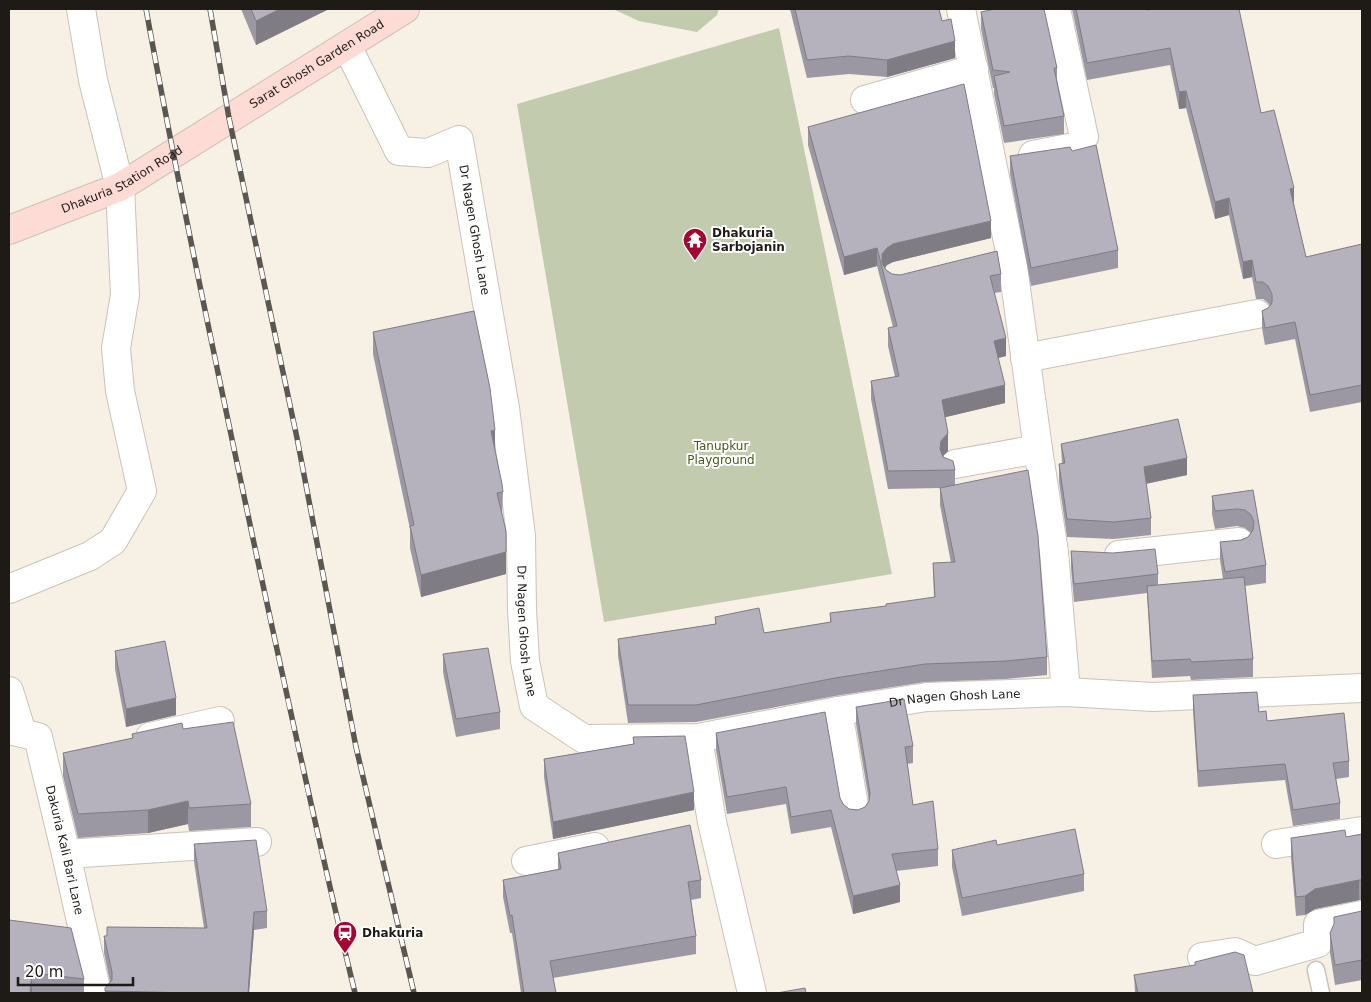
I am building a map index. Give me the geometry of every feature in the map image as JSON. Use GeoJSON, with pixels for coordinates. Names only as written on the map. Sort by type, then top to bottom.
{"type":"FeatureCollection","features":[{"type":"Feature","properties":{"kind":"street"},"geometry":{"type":"LineString","coordinates":[[9,589],[90,556],[113,541],[142,490],[120,391],[116,348],[125,295],[120,187],[93,80],[81,9]]}},
{"type":"Feature","properties":{"kind":"street","name":"Sarat Ghosh Garden Road"},"geometry":{"type":"LineString","coordinates":[[228,118],[405,9]]}},
{"type":"Feature","properties":{"kind":"street"},"geometry":{"type":"LineString","coordinates":[[962,9],[1010,250],[1038,448],[1074,553],[1066,692]]}},
{"type":"Feature","properties":{"kind":"street"},"geometry":{"type":"LineString","coordinates":[[992,161],[1079,146],[1084,137],[1056,9]]}},
{"type":"Feature","properties":{"kind":"street","name":"Dr Nagen Ghosh Lane"},"geometry":{"type":"LineString","coordinates":[[347,46],[398,151],[428,153],[459,140],[505,408],[521,536],[525,661],[534,706],[584,738],[698,738],[838,711],[927,697],[1066,692],[1153,697],[1362,688]]}},
{"type":"Feature","properties":{"kind":"street"},"geometry":{"type":"LineString","coordinates":[[865,100],[974,69]]}},
{"type":"Feature","properties":{"kind":"street","name":"Dhakuria Station Road"},"geometry":{"type":"LineString","coordinates":[[9,230],[120,187],[228,118]]}},
{"type":"Feature","properties":{"kind":"street"},"geometry":{"type":"LineString","coordinates":[[982,257],[1010,250]]}},
{"type":"Feature","properties":{"kind":"street"},"geometry":{"type":"LineString","coordinates":[[1025,358],[1257,314]]}},
{"type":"Feature","properties":{"kind":"street"},"geometry":{"type":"LineString","coordinates":[[955,464],[1038,448]]}},
{"type":"Feature","properties":{"kind":"street"},"geometry":{"type":"LineString","coordinates":[[1074,553],[1124,554],[1240,542]]}},
{"type":"Feature","properties":{"kind":"street"},"geometry":{"type":"LineString","coordinates":[[9,691],[15,732]]}},
{"type":"Feature","properties":{"kind":"street"},"geometry":{"type":"LineString","coordinates":[[838,711],[856,812]]}},
{"type":"Feature","properties":{"kind":"street"},"geometry":{"type":"LineString","coordinates":[[128,742],[220,721]]}},
{"type":"Feature","properties":{"kind":"street","name":"Dakuria Kali Bari Lane"},"geometry":{"type":"LineString","coordinates":[[15,732],[38,737],[97,993]]}},
{"type":"Feature","properties":{"kind":"street"},"geometry":{"type":"LineString","coordinates":[[698,738],[702,824],[752,993]]}},
{"type":"Feature","properties":{"kind":"street"},"geometry":{"type":"LineString","coordinates":[[44,762],[72,756]]}},
{"type":"Feature","properties":{"kind":"street"},"geometry":{"type":"LineString","coordinates":[[1276,844],[1362,831]]}},
{"type":"Feature","properties":{"kind":"street"},"geometry":{"type":"LineString","coordinates":[[66,854],[257,842]]}},
{"type":"Feature","properties":{"kind":"street"},"geometry":{"type":"LineString","coordinates":[[526,861],[614,843]]}},
{"type":"Feature","properties":{"kind":"street"},"geometry":{"type":"LineString","coordinates":[[1202,957],[1235,952],[1256,961],[1318,944],[1318,924],[1362,915]]}},
{"type":"Feature","properties":{"kind":"lane"},"geometry":{"type":"LineString","coordinates":[[1316,970],[1321,993]]}},
{"type":"Feature","properties":{"kind":"green space"},"geometry":{"type":"Polygon","coordinates":[[[613,9],[719,9],[717,15],[697,32],[639,21],[613,9]]]}},
{"type":"Feature","properties":{"kind":"green space","name":"Tanupkur Playground"},"geometry":{"type":"Polygon","coordinates":[[[779,28],[892,574],[604,622],[517,104],[779,28]]]}},
{"type":"Feature","properties":{"kind":"building"},"geometry":{"type":"Polygon","coordinates":[[[251,9],[280,9],[256,21],[251,9]]]}},
{"type":"Feature","properties":{"kind":"building"},"geometry":{"type":"Polygon","coordinates":[[[795,9],[939,9],[942,21],[951,19],[955,41],[887,60],[849,56],[807,60],[795,9]]]}},
{"type":"Feature","properties":{"kind":"building"},"geometry":{"type":"Polygon","coordinates":[[[995,9],[1044,9],[1057,68],[1054,68],[1064,116],[1004,126],[994,76],[1010,72],[993,70],[981,12],[995,9]]]}},
{"type":"Feature","properties":{"kind":"building"},"geometry":{"type":"Polygon","coordinates":[[[1076,9],[1239,9],[1261,113],[1274,110],[1294,188],[1290,189],[1306,257],[1362,244],[1362,385],[1310,395],[1295,322],[1265,328],[1262,311],[1272,303],[1272,294],[1268,286],[1263,282],[1256,282],[1252,260],[1243,262],[1229,198],[1215,202],[1186,91],[1179,92],[1170,48],[1087,63],[1076,9]]]}},
{"type":"Feature","properties":{"kind":"building"},"geometry":{"type":"Polygon","coordinates":[[[964,84],[991,221],[893,244],[882,254],[882,263],[886,270],[892,274],[900,275],[997,251],[1001,274],[990,276],[1006,338],[994,341],[1005,385],[942,400],[948,433],[941,441],[940,449],[943,457],[953,461],[955,470],[888,471],[871,381],[899,376],[888,328],[897,326],[877,248],[844,257],[808,127],[964,84]]]}},
{"type":"Feature","properties":{"kind":"building"},"geometry":{"type":"Polygon","coordinates":[[[1096,145],[1118,250],[1031,268],[1010,156],[1070,147],[1072,151],[1096,145]]]}},
{"type":"Feature","properties":{"kind":"building"},"geometry":{"type":"Polygon","coordinates":[[[474,311],[490,388],[495,430],[491,431],[503,492],[497,493],[506,531],[506,552],[421,575],[410,526],[414,525],[373,332],[474,311]]]}},
{"type":"Feature","properties":{"kind":"building"},"geometry":{"type":"Polygon","coordinates":[[[1178,419],[1187,458],[1144,467],[1151,518],[1114,522],[1067,519],[1059,464],[1065,463],[1061,444],[1178,419]]]}},
{"type":"Feature","properties":{"kind":"building"},"geometry":{"type":"Polygon","coordinates":[[[1028,470],[1038,536],[1047,657],[1006,661],[925,664],[835,678],[696,705],[628,705],[618,639],[716,624],[715,617],[759,608],[764,633],[831,622],[830,613],[886,606],[886,604],[935,597],[933,563],[955,562],[940,488],[1028,470]]]}},
{"type":"Feature","properties":{"kind":"building"},"geometry":{"type":"Polygon","coordinates":[[[1253,490],[1266,565],[1225,572],[1220,542],[1241,540],[1248,537],[1253,530],[1254,522],[1251,515],[1245,510],[1215,511],[1212,496],[1253,490]]]}},
{"type":"Feature","properties":{"kind":"building"},"geometry":{"type":"Polygon","coordinates":[[[1155,549],[1158,574],[1074,584],[1071,551],[1113,553],[1155,549]]]}},
{"type":"Feature","properties":{"kind":"building"},"geometry":{"type":"Polygon","coordinates":[[[1244,577],[1253,659],[1191,662],[1190,659],[1152,661],[1147,586],[1244,577]]]}},
{"type":"Feature","properties":{"kind":"building"},"geometry":{"type":"Polygon","coordinates":[[[165,641],[176,698],[126,709],[115,651],[165,641]]]}},
{"type":"Feature","properties":{"kind":"building"},"geometry":{"type":"Polygon","coordinates":[[[488,648],[500,712],[456,719],[443,654],[488,648]]]}},
{"type":"Feature","properties":{"kind":"building"},"geometry":{"type":"Polygon","coordinates":[[[1257,692],[1259,712],[1266,711],[1267,721],[1344,713],[1349,761],[1333,763],[1340,803],[1293,810],[1285,764],[1198,771],[1193,695],[1257,692]]]}},
{"type":"Feature","properties":{"kind":"building"},"geometry":{"type":"Polygon","coordinates":[[[904,699],[913,746],[905,747],[913,805],[933,801],[938,849],[892,854],[900,885],[853,896],[831,810],[791,817],[786,787],[727,797],[716,733],[825,712],[840,798],[849,809],[858,810],[865,807],[869,801],[870,793],[856,707],[904,699]]]}},
{"type":"Feature","properties":{"kind":"building"},"geometry":{"type":"Polygon","coordinates":[[[233,722],[251,804],[189,808],[188,801],[148,810],[78,814],[63,753],[133,738],[132,734],[182,723],[183,729],[233,722]]]}},
{"type":"Feature","properties":{"kind":"building"},"geometry":{"type":"Polygon","coordinates":[[[685,736],[694,792],[553,822],[544,759],[634,744],[633,737],[685,736]]]}},
{"type":"Feature","properties":{"kind":"building"},"geometry":{"type":"Polygon","coordinates":[[[690,825],[701,880],[688,882],[696,936],[550,961],[556,993],[524,993],[512,915],[510,916],[503,880],[561,869],[558,853],[690,825]]]}},
{"type":"Feature","properties":{"kind":"building"},"geometry":{"type":"Polygon","coordinates":[[[1075,829],[1084,874],[962,898],[952,850],[996,840],[997,845],[1075,829]]]}},
{"type":"Feature","properties":{"kind":"building"},"geometry":{"type":"Polygon","coordinates":[[[1345,830],[1346,837],[1362,834],[1362,880],[1315,889],[1305,896],[1296,897],[1291,838],[1345,830]]]}},
{"type":"Feature","properties":{"kind":"building"},"geometry":{"type":"Polygon","coordinates":[[[256,840],[267,911],[254,912],[248,993],[105,991],[105,988],[112,980],[104,936],[107,936],[107,927],[207,928],[194,844],[256,840]]]}},
{"type":"Feature","properties":{"kind":"building"},"geometry":{"type":"Polygon","coordinates":[[[1362,911],[1362,960],[1335,965],[1330,933],[1334,924],[1334,917],[1362,911]]]}},
{"type":"Feature","properties":{"kind":"building"},"geometry":{"type":"Polygon","coordinates":[[[9,920],[71,928],[84,979],[32,973],[30,993],[9,993],[9,920]]]}},
{"type":"Feature","properties":{"kind":"building"},"geometry":{"type":"Polygon","coordinates":[[[1235,952],[1244,955],[1253,993],[1138,993],[1134,975],[1195,965],[1195,962],[1235,952]]]}},
{"type":"Feature","properties":{"kind":"building"},"geometry":{"type":"Polygon","coordinates":[[[805,988],[806,993],[777,993],[805,988]]]}},
{"type":"Feature","properties":{"kind":"railway"},"geometry":{"type":"LineString","coordinates":[[146,9],[184,206],[252,534],[355,993]]}},
{"type":"Feature","properties":{"kind":"railway"},"geometry":{"type":"LineString","coordinates":[[210,9],[229,118],[297,438],[356,747],[414,993]]}},
{"type":"Feature","properties":{"kind":"place","name":"Dhakuria Sarbojanin"},"geometry":{"type":"Point","coordinates":[695,261]}},
{"type":"Feature","properties":{"kind":"place","name":"Dhakuria"},"geometry":{"type":"Point","coordinates":[345,954]}}]}
